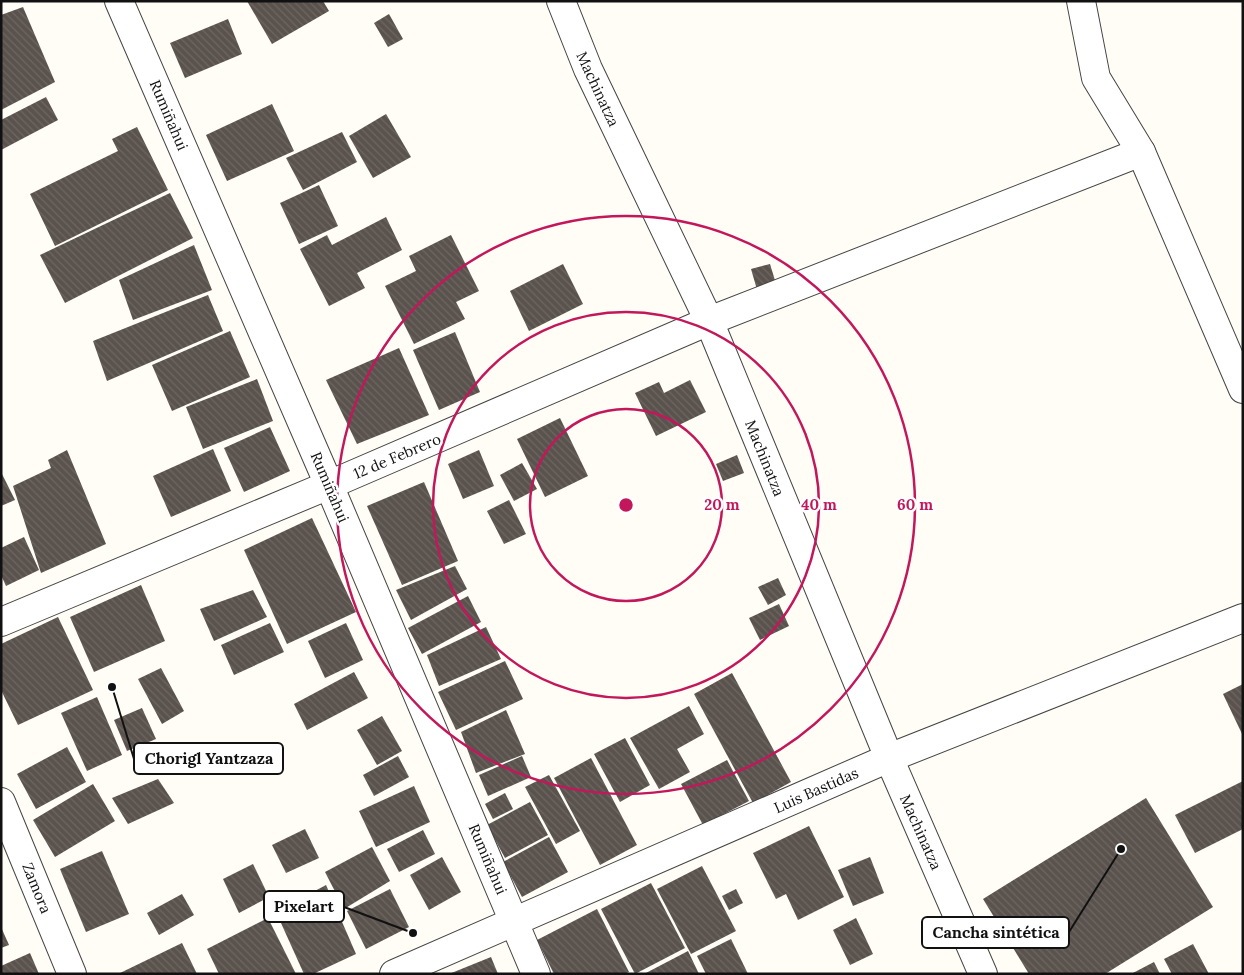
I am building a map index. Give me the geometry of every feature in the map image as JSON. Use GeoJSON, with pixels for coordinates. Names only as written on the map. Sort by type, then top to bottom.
{"type":"FeatureCollection","features":[{"type":"Feature","properties":{"kind":"street","name":"Rumiñahui"},"geometry":{"type":"LineString","coordinates":[[119,1],[330,485],[536,974]]}},
{"type":"Feature","properties":{"kind":"street","name":"Machinatza"},"geometry":{"type":"LineString","coordinates":[[561,1],[588,69],[709,321],[889,758],[983,974]]}},
{"type":"Feature","properties":{"kind":"street"},"geometry":{"type":"LineString","coordinates":[[1081,1],[1096,78],[1141,152],[1243,389]]}},
{"type":"Feature","properties":{"kind":"street","name":"12 de Febrero"},"geometry":{"type":"LineString","coordinates":[[1,622],[330,485],[709,321],[1141,152]]}},
{"type":"Feature","properties":{"kind":"street","name":"Luis Bastidas"},"geometry":{"type":"LineString","coordinates":[[394,974],[889,758],[1243,618]]}},
{"type":"Feature","properties":{"kind":"street","name":"Zamora"},"geometry":{"type":"LineString","coordinates":[[1,802],[72,974]]}},
{"type":"Feature","properties":{"kind":"building"},"geometry":{"type":"Polygon","coordinates":[[[247,1],[323,1],[329,11],[272,44],[247,1]]]}},
{"type":"Feature","properties":{"kind":"building"},"geometry":{"type":"Polygon","coordinates":[[[23,7],[55,82],[1,110],[1,15],[23,7]]]}},
{"type":"Feature","properties":{"kind":"building"},"geometry":{"type":"Polygon","coordinates":[[[389,14],[403,39],[388,47],[374,23],[389,14]]]}},
{"type":"Feature","properties":{"kind":"building"},"geometry":{"type":"Polygon","coordinates":[[[228,19],[242,54],[185,78],[170,43],[228,19]]]}},
{"type":"Feature","properties":{"kind":"building"},"geometry":{"type":"Polygon","coordinates":[[[46,97],[58,120],[1,150],[1,120],[46,97]]]}},
{"type":"Feature","properties":{"kind":"building"},"geometry":{"type":"Polygon","coordinates":[[[272,104],[294,151],[227,181],[206,135],[272,104]]]}},
{"type":"Feature","properties":{"kind":"building"},"geometry":{"type":"Polygon","coordinates":[[[386,114],[411,157],[373,178],[349,136],[386,114]]]}},
{"type":"Feature","properties":{"kind":"building"},"geometry":{"type":"Polygon","coordinates":[[[137,127],[168,190],[55,246],[30,194],[118,151],[112,139],[137,127]]]}},
{"type":"Feature","properties":{"kind":"building"},"geometry":{"type":"Polygon","coordinates":[[[342,132],[357,162],[303,190],[286,158],[342,132]]]}},
{"type":"Feature","properties":{"kind":"building"},"geometry":{"type":"Polygon","coordinates":[[[319,185],[338,226],[299,244],[280,203],[319,185]]]}},
{"type":"Feature","properties":{"kind":"building"},"geometry":{"type":"Polygon","coordinates":[[[170,193],[193,238],[65,303],[40,255],[170,193]]]}},
{"type":"Feature","properties":{"kind":"building"},"geometry":{"type":"Polygon","coordinates":[[[386,217],[402,250],[357,273],[365,288],[329,306],[300,249],[327,235],[332,245],[386,217]]]}},
{"type":"Feature","properties":{"kind":"building"},"geometry":{"type":"Polygon","coordinates":[[[451,235],[479,291],[456,302],[465,319],[414,344],[385,286],[416,271],[409,256],[451,235]]]}},
{"type":"Feature","properties":{"kind":"building"},"geometry":{"type":"Polygon","coordinates":[[[194,245],[212,290],[133,320],[119,280],[194,245]]]}},
{"type":"Feature","properties":{"kind":"building"},"geometry":{"type":"Polygon","coordinates":[[[563,264],[583,304],[529,331],[510,291],[563,264]]]}},
{"type":"Feature","properties":{"kind":"building"},"geometry":{"type":"Polygon","coordinates":[[[770,264],[777,287],[758,293],[751,269],[770,264]]]}},
{"type":"Feature","properties":{"kind":"building"},"geometry":{"type":"Polygon","coordinates":[[[208,295],[223,331],[107,381],[93,341],[208,295]]]}},
{"type":"Feature","properties":{"kind":"building"},"geometry":{"type":"Polygon","coordinates":[[[230,331],[250,377],[172,411],[152,365],[230,331]]]}},
{"type":"Feature","properties":{"kind":"building"},"geometry":{"type":"Polygon","coordinates":[[[455,332],[480,392],[439,410],[413,350],[455,332]]]}},
{"type":"Feature","properties":{"kind":"building"},"geometry":{"type":"Polygon","coordinates":[[[399,348],[429,415],[357,444],[326,380],[399,348]]]}},
{"type":"Feature","properties":{"kind":"building"},"geometry":{"type":"Polygon","coordinates":[[[257,379],[273,421],[203,449],[186,407],[257,379]]]}},
{"type":"Feature","properties":{"kind":"building"},"geometry":{"type":"Polygon","coordinates":[[[690,380],[706,412],[656,436],[635,393],[659,382],[664,393],[690,380]]]}},
{"type":"Feature","properties":{"kind":"building"},"geometry":{"type":"Polygon","coordinates":[[[560,418],[588,476],[545,497],[517,439],[560,418]]]}},
{"type":"Feature","properties":{"kind":"building"},"geometry":{"type":"Polygon","coordinates":[[[270,427],[290,471],[244,492],[224,448],[270,427]]]}},
{"type":"Feature","properties":{"kind":"building"},"geometry":{"type":"Polygon","coordinates":[[[213,449],[231,491],[171,517],[153,476],[213,449]]]}},
{"type":"Feature","properties":{"kind":"building"},"geometry":{"type":"Polygon","coordinates":[[[67,450],[106,544],[41,573],[13,486],[51,468],[48,460],[67,450]]]}},
{"type":"Feature","properties":{"kind":"building"},"geometry":{"type":"Polygon","coordinates":[[[479,450],[494,486],[463,499],[448,464],[479,450]]]}},
{"type":"Feature","properties":{"kind":"building"},"geometry":{"type":"Polygon","coordinates":[[[737,455],[744,473],[723,481],[716,464],[737,455]]]}},
{"type":"Feature","properties":{"kind":"building"},"geometry":{"type":"Polygon","coordinates":[[[522,463],[537,489],[514,501],[500,475],[522,463]]]}},
{"type":"Feature","properties":{"kind":"building"},"geometry":{"type":"Polygon","coordinates":[[[1,472],[15,500],[1,506],[1,472]]]}},
{"type":"Feature","properties":{"kind":"building"},"geometry":{"type":"Polygon","coordinates":[[[424,482],[458,561],[402,585],[367,506],[424,482]]]}},
{"type":"Feature","properties":{"kind":"building"},"geometry":{"type":"Polygon","coordinates":[[[509,500],[526,534],[504,544],[487,511],[509,500]]]}},
{"type":"Feature","properties":{"kind":"building"},"geometry":{"type":"Polygon","coordinates":[[[312,518],[356,612],[287,644],[244,550],[312,518]]]}},
{"type":"Feature","properties":{"kind":"building"},"geometry":{"type":"Polygon","coordinates":[[[24,537],[39,570],[6,586],[1,575],[1,548],[24,537]]]}},
{"type":"Feature","properties":{"kind":"building"},"geometry":{"type":"Polygon","coordinates":[[[455,566],[467,589],[411,620],[396,590],[455,566]]]}},
{"type":"Feature","properties":{"kind":"building"},"geometry":{"type":"Polygon","coordinates":[[[778,578],[786,595],[768,605],[758,587],[778,578]]]}},
{"type":"Feature","properties":{"kind":"building"},"geometry":{"type":"Polygon","coordinates":[[[141,585],[165,641],[94,672],[70,617],[141,585]]]}},
{"type":"Feature","properties":{"kind":"building"},"geometry":{"type":"Polygon","coordinates":[[[253,590],[267,617],[214,641],[200,609],[253,590]]]}},
{"type":"Feature","properties":{"kind":"building"},"geometry":{"type":"Polygon","coordinates":[[[468,596],[481,622],[422,654],[408,628],[468,596]]]}},
{"type":"Feature","properties":{"kind":"building"},"geometry":{"type":"Polygon","coordinates":[[[779,604],[789,626],[760,640],[749,618],[779,604]]]}},
{"type":"Feature","properties":{"kind":"building"},"geometry":{"type":"Polygon","coordinates":[[[58,617],[93,690],[18,725],[1,690],[1,644],[58,617]]]}},
{"type":"Feature","properties":{"kind":"building"},"geometry":{"type":"Polygon","coordinates":[[[270,623],[284,652],[234,675],[221,645],[270,623]]]}},
{"type":"Feature","properties":{"kind":"building"},"geometry":{"type":"Polygon","coordinates":[[[346,623],[363,660],[325,678],[308,641],[346,623]]]}},
{"type":"Feature","properties":{"kind":"building"},"geometry":{"type":"Polygon","coordinates":[[[486,627],[501,659],[439,686],[427,655],[486,627]]]}},
{"type":"Feature","properties":{"kind":"building"},"geometry":{"type":"Polygon","coordinates":[[[505,661],[523,699],[456,730],[438,692],[505,661]]]}},
{"type":"Feature","properties":{"kind":"building"},"geometry":{"type":"Polygon","coordinates":[[[161,668],[184,711],[162,724],[138,679],[161,668]]]}},
{"type":"Feature","properties":{"kind":"building"},"geometry":{"type":"Polygon","coordinates":[[[354,672],[368,698],[307,730],[294,704],[354,672]]]}},
{"type":"Feature","properties":{"kind":"building"},"geometry":{"type":"Polygon","coordinates":[[[732,673],[791,782],[753,803],[694,694],[732,673]]]}},
{"type":"Feature","properties":{"kind":"building"},"geometry":{"type":"Polygon","coordinates":[[[1243,684],[1243,736],[1223,694],[1243,684]]]}},
{"type":"Feature","properties":{"kind":"building"},"geometry":{"type":"Polygon","coordinates":[[[97,697],[122,755],[87,771],[61,713],[97,697]]]}},
{"type":"Feature","properties":{"kind":"building"},"geometry":{"type":"Polygon","coordinates":[[[689,706],[704,734],[677,749],[690,772],[659,789],[630,738],[689,706]]]}},
{"type":"Feature","properties":{"kind":"building"},"geometry":{"type":"Polygon","coordinates":[[[142,708],[156,739],[127,751],[114,720],[142,708]]]}},
{"type":"Feature","properties":{"kind":"building"},"geometry":{"type":"Polygon","coordinates":[[[506,710],[525,754],[476,773],[461,732],[506,710]]]}},
{"type":"Feature","properties":{"kind":"building"},"geometry":{"type":"Polygon","coordinates":[[[382,716],[402,751],[377,765],[357,730],[382,716]]]}},
{"type":"Feature","properties":{"kind":"building"},"geometry":{"type":"Polygon","coordinates":[[[625,738],[650,785],[620,802],[594,754],[625,738]]]}},
{"type":"Feature","properties":{"kind":"building"},"geometry":{"type":"Polygon","coordinates":[[[67,747],[86,782],[36,809],[17,774],[67,747]]]}},
{"type":"Feature","properties":{"kind":"building"},"geometry":{"type":"Polygon","coordinates":[[[398,756],[409,777],[374,796],[363,775],[398,756]]]}},
{"type":"Feature","properties":{"kind":"building"},"geometry":{"type":"Polygon","coordinates":[[[522,756],[531,777],[488,796],[479,775],[522,756]]]}},
{"type":"Feature","properties":{"kind":"building"},"geometry":{"type":"Polygon","coordinates":[[[591,758],[637,845],[600,865],[554,778],[591,758]]]}},
{"type":"Feature","properties":{"kind":"building"},"geometry":{"type":"Polygon","coordinates":[[[727,760],[749,801],[703,825],[681,784],[727,760]]]}},
{"type":"Feature","properties":{"kind":"building"},"geometry":{"type":"Polygon","coordinates":[[[549,775],[580,831],[556,844],[525,787],[549,775]]]}},
{"type":"Feature","properties":{"kind":"building"},"geometry":{"type":"Polygon","coordinates":[[[158,779],[174,803],[128,824],[112,798],[158,779]]]}},
{"type":"Feature","properties":{"kind":"building"},"geometry":{"type":"Polygon","coordinates":[[[1243,781],[1243,829],[1195,853],[1175,815],[1243,781]]]}},
{"type":"Feature","properties":{"kind":"building"},"geometry":{"type":"Polygon","coordinates":[[[93,784],[115,821],[55,857],[33,820],[93,784]]]}},
{"type":"Feature","properties":{"kind":"building"},"geometry":{"type":"Polygon","coordinates":[[[414,786],[430,822],[376,847],[359,811],[414,786]]]}},
{"type":"Feature","properties":{"kind":"building"},"geometry":{"type":"Polygon","coordinates":[[[505,793],[513,809],[493,819],[485,804],[505,793]]]}},
{"type":"Feature","properties":{"kind":"building"},"geometry":{"type":"Polygon","coordinates":[[[1146,798],[1213,907],[1105,974],[1029,974],[983,899],[1146,798]]]}},
{"type":"Feature","properties":{"kind":"building"},"geometry":{"type":"Polygon","coordinates":[[[530,802],[548,835],[505,858],[487,825],[530,802]]]}},
{"type":"Feature","properties":{"kind":"building"},"geometry":{"type":"Polygon","coordinates":[[[809,826],[844,897],[798,920],[786,894],[776,899],[753,853],[809,826]]]}},
{"type":"Feature","properties":{"kind":"building"},"geometry":{"type":"Polygon","coordinates":[[[305,829],[319,858],[286,873],[272,845],[305,829]]]}},
{"type":"Feature","properties":{"kind":"building"},"geometry":{"type":"Polygon","coordinates":[[[423,830],[435,854],[399,872],[387,849],[423,830]]]}},
{"type":"Feature","properties":{"kind":"building"},"geometry":{"type":"Polygon","coordinates":[[[549,837],[568,872],[522,897],[503,862],[549,837]]]}},
{"type":"Feature","properties":{"kind":"building"},"geometry":{"type":"Polygon","coordinates":[[[372,847],[390,881],[344,909],[325,872],[372,847]]]}},
{"type":"Feature","properties":{"kind":"building"},"geometry":{"type":"Polygon","coordinates":[[[102,851],[129,914],[86,932],[60,869],[102,851]]]}},
{"type":"Feature","properties":{"kind":"building"},"geometry":{"type":"Polygon","coordinates":[[[442,857],[461,892],[429,910],[410,875],[442,857]]]}},
{"type":"Feature","properties":{"kind":"building"},"geometry":{"type":"Polygon","coordinates":[[[870,857],[884,893],[853,906],[838,870],[870,857]]]}},
{"type":"Feature","properties":{"kind":"building"},"geometry":{"type":"Polygon","coordinates":[[[253,864],[269,897],[239,913],[223,879],[253,864]]]}},
{"type":"Feature","properties":{"kind":"building"},"geometry":{"type":"Polygon","coordinates":[[[702,866],[736,931],[691,954],[657,889],[702,866]]]}},
{"type":"Feature","properties":{"kind":"building"},"geometry":{"type":"Polygon","coordinates":[[[651,883],[685,948],[635,974],[601,909],[651,883]]]}},
{"type":"Feature","properties":{"kind":"building"},"geometry":{"type":"Polygon","coordinates":[[[326,885],[356,954],[313,974],[304,974],[276,912],[326,885]]]}},
{"type":"Feature","properties":{"kind":"building"},"geometry":{"type":"Polygon","coordinates":[[[390,889],[409,927],[366,949],[347,911],[390,889]]]}},
{"type":"Feature","properties":{"kind":"building"},"geometry":{"type":"Polygon","coordinates":[[[736,889],[743,903],[729,910],[722,896],[736,889]]]}},
{"type":"Feature","properties":{"kind":"building"},"geometry":{"type":"Polygon","coordinates":[[[182,894],[194,915],[159,935],[147,913],[182,894]]]}},
{"type":"Feature","properties":{"kind":"building"},"geometry":{"type":"Polygon","coordinates":[[[597,909],[629,972],[625,974],[554,974],[537,940],[597,909]]]}},
{"type":"Feature","properties":{"kind":"building"},"geometry":{"type":"Polygon","coordinates":[[[268,918],[296,974],[219,974],[207,949],[268,918]]]}},
{"type":"Feature","properties":{"kind":"building"},"geometry":{"type":"Polygon","coordinates":[[[856,918],[873,954],[850,965],[833,930],[856,918]]]}},
{"type":"Feature","properties":{"kind":"building"},"geometry":{"type":"Polygon","coordinates":[[[1,927],[9,945],[1,948],[1,927]]]}},
{"type":"Feature","properties":{"kind":"building"},"geometry":{"type":"Polygon","coordinates":[[[731,939],[748,974],[706,974],[697,956],[731,939]]]}},
{"type":"Feature","properties":{"kind":"building"},"geometry":{"type":"Polygon","coordinates":[[[182,943],[197,974],[118,974],[182,943]]]}},
{"type":"Feature","properties":{"kind":"building"},"geometry":{"type":"Polygon","coordinates":[[[1193,944],[1209,974],[1172,974],[1164,959],[1193,944]]]}},
{"type":"Feature","properties":{"kind":"building"},"geometry":{"type":"Polygon","coordinates":[[[688,951],[699,974],[644,974],[688,951]]]}},
{"type":"Feature","properties":{"kind":"building"},"geometry":{"type":"Polygon","coordinates":[[[30,953],[39,974],[1,974],[1,966],[30,953]]]}},
{"type":"Feature","properties":{"kind":"building"},"geometry":{"type":"Polygon","coordinates":[[[491,957],[498,974],[449,974],[491,957]]]}},
{"type":"Feature","properties":{"kind":"building"},"geometry":{"type":"Polygon","coordinates":[[[1154,962],[1160,974],[1131,974],[1154,962]]]}},
{"type":"Feature","properties":{"kind":"place","name":"Chorigl Yantzaza"},"geometry":{"type":"Point","coordinates":[112,687]}},
{"type":"Feature","properties":{"kind":"place","name":"Cancha sintética"},"geometry":{"type":"Point","coordinates":[1121,849]}},
{"type":"Feature","properties":{"kind":"place","name":"Pixelart"},"geometry":{"type":"Point","coordinates":[413,933]}}]}
